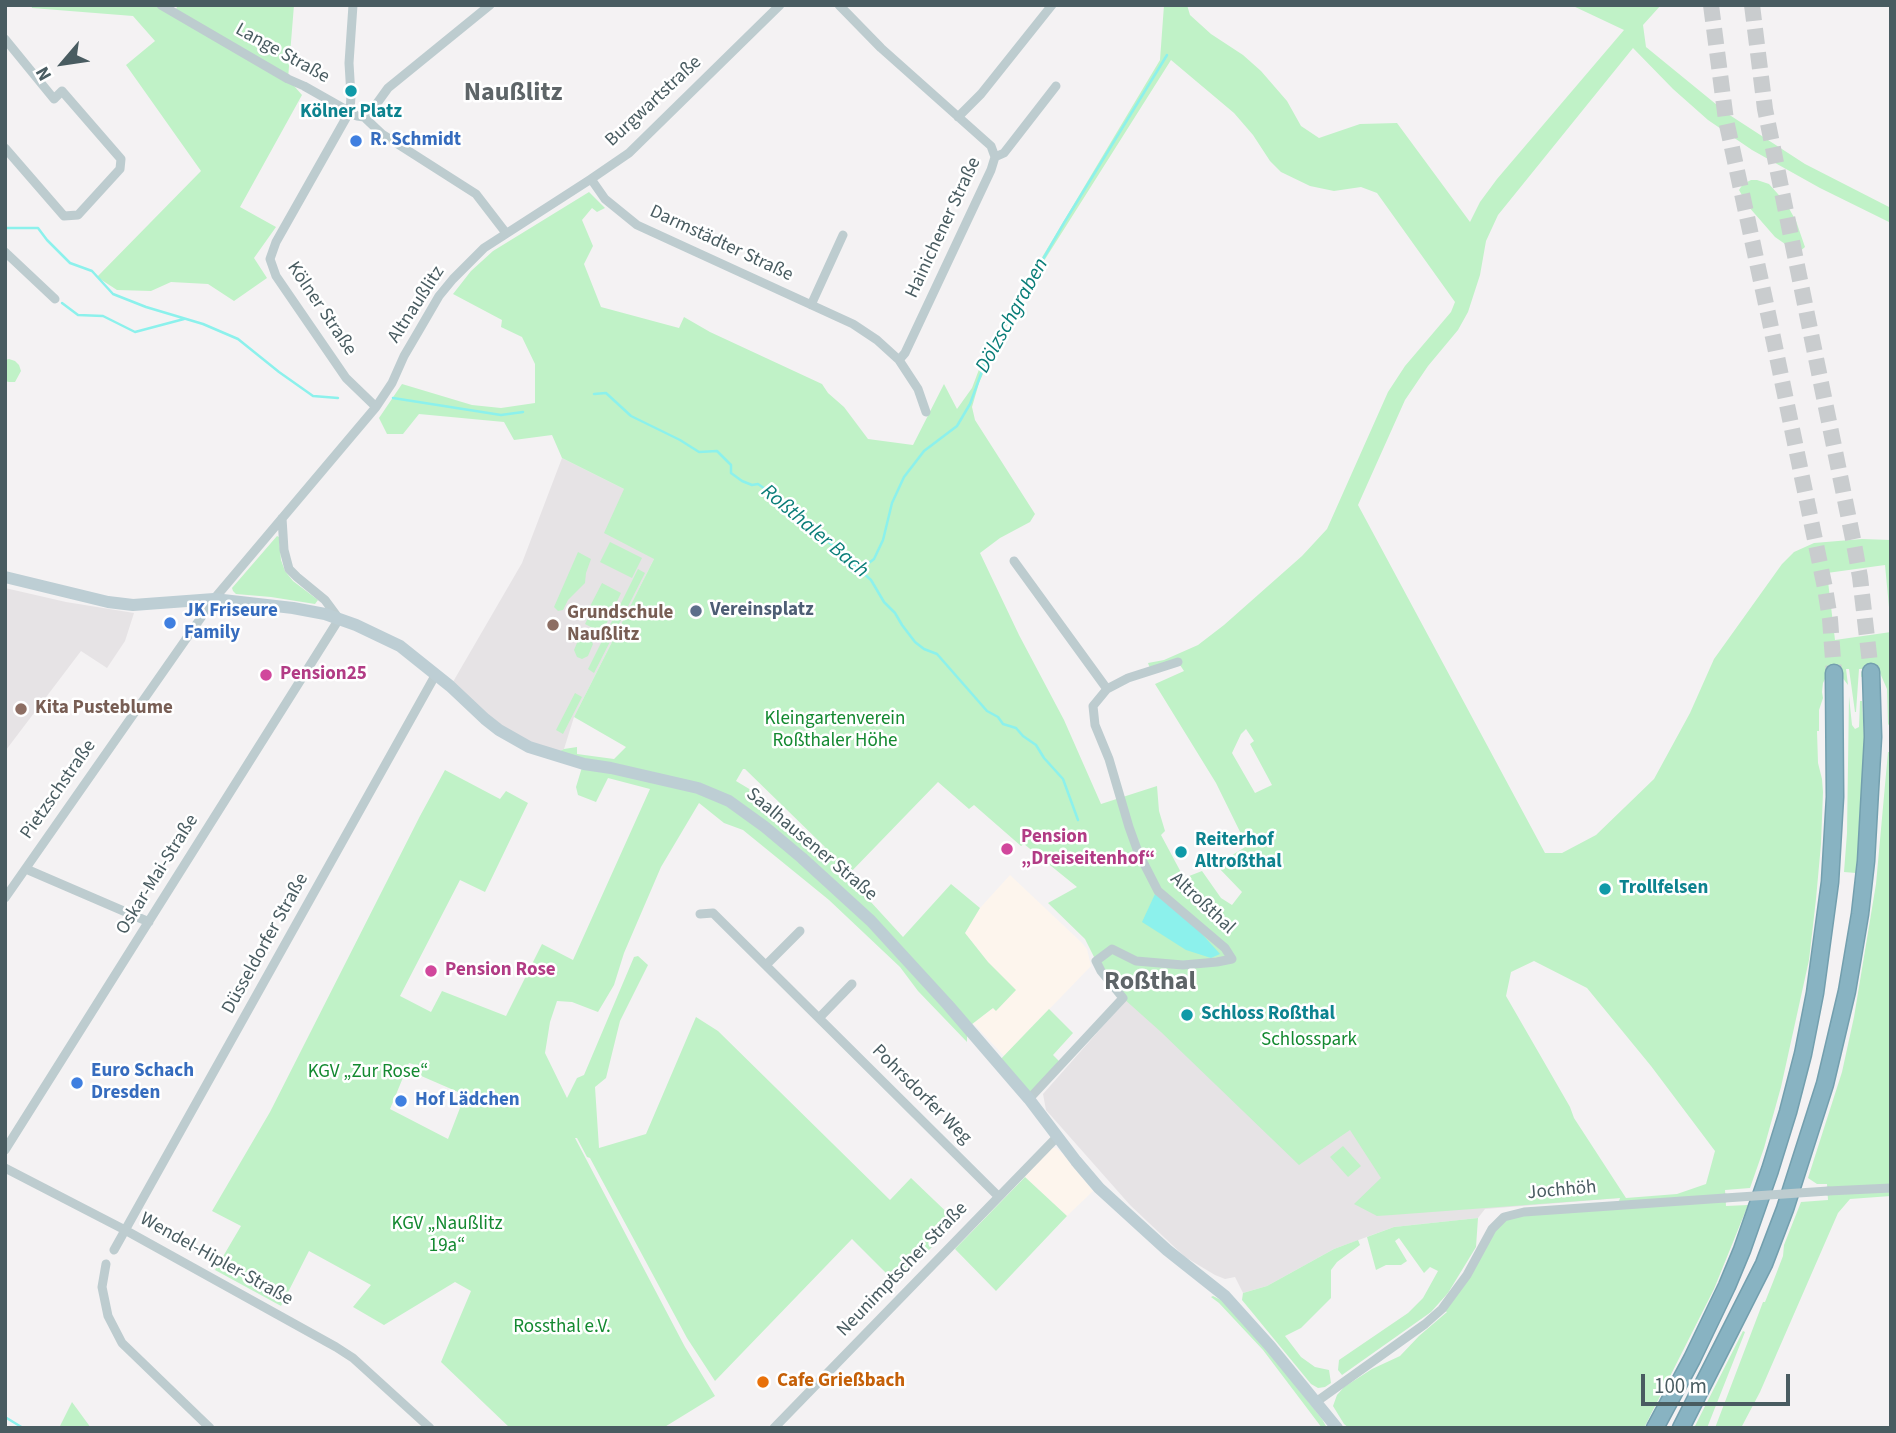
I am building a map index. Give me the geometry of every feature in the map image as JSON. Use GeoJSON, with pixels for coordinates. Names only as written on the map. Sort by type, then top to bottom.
{"type":"FeatureCollection","features":[{"type":"Feature","properties":{"kind":"highway"},"geometry":{"type":"LineString","coordinates":[[1681,1428],[1764,1264],[1785,1209],[1825,1084],[1847,991],[1860,914],[1873,737],[1871,672]]}},
{"type":"Feature","properties":{"kind":"highway"},"geometry":{"type":"LineString","coordinates":[[1656,1428],[1692,1359],[1742,1250],[1781,1135],[1803,1054],[1815,993],[1830,882],[1835,784],[1834,673]]}},
{"type":"Feature","properties":{"kind":"street","name":"Lange Straße"},"geometry":{"type":"LineString","coordinates":[[161,5],[288,79],[364,117]]}},
{"type":"Feature","properties":{"kind":"street"},"geometry":{"type":"LineString","coordinates":[[350,111],[349,63],[353,5]]}},
{"type":"Feature","properties":{"kind":"street"},"geometry":{"type":"LineString","coordinates":[[490,5],[388,88],[364,117],[382,134],[476,194],[506,233]]}},
{"type":"Feature","properties":{"kind":"street","name":"Burgwartstraße"},"geometry":{"type":"LineString","coordinates":[[506,233],[629,153],[780,5]]}},
{"type":"Feature","properties":{"kind":"street"},"geometry":{"type":"LineString","coordinates":[[839,5],[881,48],[991,146],[995,158]]}},
{"type":"Feature","properties":{"kind":"street"},"geometry":{"type":"LineString","coordinates":[[958,117],[981,94],[1052,5]]}},
{"type":"Feature","properties":{"kind":"street"},"geometry":{"type":"LineString","coordinates":[[5,39],[54,99],[62,91],[121,159],[120,169],[78,215],[64,216],[5,148]]}},
{"type":"Feature","properties":{"kind":"street","name":"Hainichener Straße"},"geometry":{"type":"LineString","coordinates":[[899,360],[905,353],[995,158],[1004,153],[1056,86]]}},
{"type":"Feature","properties":{"kind":"street","name":"Kölner Straße"},"geometry":{"type":"LineString","coordinates":[[350,111],[276,242],[270,259],[276,276],[346,378],[376,407]]}},
{"type":"Feature","properties":{"kind":"street","name":"Darmstädter Straße"},"geometry":{"type":"LineString","coordinates":[[591,180],[606,199],[637,225],[853,324],[877,340],[899,360],[918,389],[926,412]]}},
{"type":"Feature","properties":{"kind":"street","name":"Altnaußlitz"},"geometry":{"type":"LineString","coordinates":[[214,599],[376,407],[439,296],[484,248],[506,233]]}},
{"type":"Feature","properties":{"kind":"street"},"geometry":{"type":"LineString","coordinates":[[810,305],[843,235]]}},
{"type":"Feature","properties":{"kind":"street"},"geometry":{"type":"LineString","coordinates":[[5,252],[55,299]]}},
{"type":"Feature","properties":{"kind":"street"},"geometry":{"type":"LineString","coordinates":[[282,518],[284,550],[289,569],[325,600],[339,619]]}},
{"type":"Feature","properties":{"kind":"street"},"geometry":{"type":"LineString","coordinates":[[1014,561],[1107,689],[1128,678],[1178,662]]}},
{"type":"Feature","properties":{"kind":"street","name":"Saalhausener Straße"},"geometry":{"type":"LineString","coordinates":[[5,577],[108,602],[133,604],[214,599],[325,614],[400,646],[499,730],[529,747],[584,764],[698,788],[729,801],[802,858],[872,921],[1029,1099],[1056,1137],[1099,1188],[1130,1219],[1225,1296],[1336,1428]]}},
{"type":"Feature","properties":{"kind":"street","name":"Pietzschstraße"},"geometry":{"type":"LineString","coordinates":[[5,898],[214,599]]}},
{"type":"Feature","properties":{"kind":"street","name":"Oskar-Mai-Straße"},"geometry":{"type":"LineString","coordinates":[[5,1150],[339,619]]}},
{"type":"Feature","properties":{"kind":"street","name":"Düsseldorfer Straße"},"geometry":{"type":"LineString","coordinates":[[114,1250],[436,674]]}},
{"type":"Feature","properties":{"kind":"street","name":"Altroßthal"},"geometry":{"type":"LineString","coordinates":[[1029,1099],[1123,998],[1101,971],[1097,961],[1112,949],[1136,961],[1183,965],[1232,959],[1225,948],[1158,891],[1138,852],[1110,759],[1095,725],[1093,706],[1107,689]]}},
{"type":"Feature","properties":{"kind":"street"},"geometry":{"type":"LineString","coordinates":[[26,869],[149,922]]}},
{"type":"Feature","properties":{"kind":"street","name":"Pohrsdorfer Weg"},"geometry":{"type":"LineString","coordinates":[[700,914],[713,913],[998,1196]]}},
{"type":"Feature","properties":{"kind":"street"},"geometry":{"type":"LineString","coordinates":[[766,965],[800,931]]}},
{"type":"Feature","properties":{"kind":"street"},"geometry":{"type":"LineString","coordinates":[[819,1018],[852,984]]}},
{"type":"Feature","properties":{"kind":"street","name":"Neunimptscher Straße"},"geometry":{"type":"LineString","coordinates":[[774,1428],[1056,1137]]}},
{"type":"Feature","properties":{"kind":"street","name":"Wendel-Hipler-Straße"},"geometry":{"type":"LineString","coordinates":[[5,1168],[125,1230],[336,1347],[353,1358],[430,1428]]}},
{"type":"Feature","properties":{"kind":"street","name":"Jochhöh"},"geometry":{"type":"LineString","coordinates":[[1316,1402],[1442,1309],[1467,1275],[1492,1228],[1504,1217],[1524,1212],[1891,1188]]}},
{"type":"Feature","properties":{"kind":"street"},"geometry":{"type":"LineString","coordinates":[[106,1264],[102,1287],[108,1316],[122,1343],[210,1428]]}},
{"type":"Feature","properties":{"kind":"shaded area","name":"Grundschule Naußlitz"},"geometry":{"type":"Polygon","coordinates":[[[562,458],[624,489],[654,559],[574,717],[564,749],[552,755],[529,747],[450,687],[522,563],[562,458]]]}},
{"type":"Feature","properties":{"kind":"shaded area","name":"Kita Pusteblume"},"geometry":{"type":"Polygon","coordinates":[[[5,588],[66,602],[134,613],[125,641],[107,668],[81,651],[6,750],[5,588]]]}},
{"type":"Feature","properties":{"kind":"shaded area"},"geometry":{"type":"Polygon","coordinates":[[[1010,875],[1081,942],[1087,949],[1091,966],[1004,1056],[973,1023],[993,1008],[996,1011],[988,962],[965,933],[980,908],[1010,875]]]}},
{"type":"Feature","properties":{"kind":"shaded area"},"geometry":{"type":"Polygon","coordinates":[[[1133,992],[1620,1198],[1485,1209],[1478,1218],[1394,1227],[1334,1249],[1267,1286],[1243,1293],[1235,1277],[1225,1279],[1215,1275],[1185,1257],[1130,1205],[1046,1110],[1043,1094],[1133,992]]]}},
{"type":"Feature","properties":{"kind":"shaded area"},"geometry":{"type":"Polygon","coordinates":[[[1050,1148],[1056,1148],[1062,1153],[1093,1191],[1067,1216],[1025,1177],[1050,1148]]]}},
{"type":"Feature","properties":{"kind":"green space"},"geometry":{"type":"Polygon","coordinates":[[[31,5],[161,5],[174,13],[178,5],[294,5],[288,79],[302,95],[240,207],[276,227],[254,258],[267,278],[234,301],[208,284],[171,282],[151,291],[117,290],[97,277],[201,171],[126,65],[155,41],[133,16],[32,8],[31,5]]]}},
{"type":"Feature","properties":{"kind":"green space"},"geometry":{"type":"Polygon","coordinates":[[[1164,5],[1187,5],[1190,15],[1211,34],[1243,55],[1261,71],[1287,101],[1301,126],[1319,138],[1360,124],[1397,123],[1470,222],[1480,202],[1497,179],[1624,30],[1571,5],[1661,5],[1643,25],[1646,47],[1728,114],[1805,164],[1891,208],[1891,223],[1752,150],[1708,120],[1633,48],[1498,215],[1486,241],[1480,275],[1468,312],[1458,330],[1428,366],[1405,400],[1358,505],[1545,853],[1562,853],[1596,835],[1654,779],[1690,713],[1714,659],[1782,564],[1794,552],[1814,543],[1862,539],[1891,540],[1891,628],[1885,565],[1827,573],[1835,640],[1891,632],[1891,728],[1888,724],[1887,689],[1880,673],[1877,671],[1861,677],[1862,669],[1859,669],[1856,712],[1849,669],[1846,669],[1848,685],[1839,673],[1827,675],[1823,683],[1817,731],[1818,763],[1823,792],[1816,899],[1809,960],[1781,1087],[1750,1188],[1725,1190],[1726,1206],[1748,1205],[1714,1289],[1644,1428],[1349,1428],[1344,1424],[1333,1406],[1337,1395],[1344,1387],[1372,1369],[1400,1356],[1447,1312],[1442,1309],[1504,1217],[1618,1204],[1620,1198],[1377,1216],[1354,1204],[1381,1178],[1350,1130],[1299,1165],[1123,998],[1101,971],[1085,939],[1048,903],[1077,887],[1024,844],[1021,846],[974,805],[969,809],[938,782],[847,876],[903,937],[951,884],[980,908],[965,933],[988,962],[1016,990],[996,1011],[993,1008],[967,1028],[967,1042],[918,991],[900,967],[829,900],[743,830],[724,823],[699,803],[661,867],[624,953],[614,985],[598,1012],[572,1002],[557,1001],[545,1053],[567,1098],[577,1078],[584,1075],[634,957],[638,956],[648,965],[620,1021],[606,1078],[595,1087],[599,1148],[646,1134],[696,1017],[718,1031],[890,1200],[911,1178],[957,1222],[895,1282],[852,1239],[715,1381],[687,1338],[590,1158],[575,1138],[685,1347],[715,1396],[663,1428],[510,1428],[441,1362],[471,1291],[455,1282],[384,1325],[353,1307],[371,1285],[309,1251],[281,1306],[215,1270],[241,1226],[212,1211],[270,1112],[445,770],[500,799],[506,791],[528,803],[485,892],[460,880],[400,996],[431,1012],[442,991],[506,1016],[542,944],[573,960],[650,789],[608,778],[596,802],[578,795],[576,787],[583,764],[552,755],[577,747],[577,754],[614,759],[626,747],[574,717],[654,559],[604,533],[624,489],[562,458],[552,435],[514,440],[504,422],[419,414],[403,434],[387,434],[379,418],[402,384],[472,405],[501,408],[535,403],[535,364],[522,337],[501,327],[502,320],[453,294],[471,271],[493,251],[589,192],[605,208],[597,212],[592,208],[582,220],[593,246],[584,264],[601,307],[679,328],[684,317],[710,332],[822,384],[844,407],[868,439],[913,445],[944,384],[957,409],[972,388],[986,351],[1160,60],[1164,5]],[[1171,60],[1030,283],[994,349],[972,407],[975,420],[1035,514],[1030,522],[1000,538],[980,553],[1064,720],[1101,804],[1157,786],[1159,811],[1165,831],[1161,835],[1184,878],[1202,871],[1221,898],[1232,905],[1242,892],[1216,865],[1247,846],[1216,783],[1155,684],[1184,671],[1178,662],[1151,671],[1148,663],[1164,660],[1198,645],[1302,556],[1327,529],[1388,392],[1405,366],[1451,312],[1455,302],[1377,193],[1361,187],[1334,191],[1310,186],[1281,172],[1234,113],[1171,60]],[[1246,729],[1232,753],[1255,793],[1272,785],[1250,744],[1254,741],[1246,729]],[[745,769],[736,781],[751,790],[810,846],[825,847],[745,769]],[[1534,961],[1511,972],[1506,996],[1574,1118],[1626,1198],[1677,1194],[1706,1184],[1715,1151],[1651,1066],[1587,988],[1534,961]],[[409,1063],[390,1109],[448,1139],[465,1095],[419,1075],[422,1067],[409,1063]]]}},
{"type":"Feature","properties":{"kind":"green space"},"geometry":{"type":"Polygon","coordinates":[[[1751,180],[1769,184],[1786,203],[1805,247],[1798,253],[1775,237],[1748,206],[1739,190],[1751,180]]]}},
{"type":"Feature","properties":{"kind":"green space"},"geometry":{"type":"Polygon","coordinates":[[[9,359],[19,365],[21,371],[15,382],[5,381],[5,360],[9,359]]]}},
{"type":"Feature","properties":{"kind":"green space"},"geometry":{"type":"Polygon","coordinates":[[[277,536],[285,571],[293,581],[318,600],[315,604],[236,594],[233,591],[232,588],[277,536]]]}},
{"type":"Feature","properties":{"kind":"green space"},"geometry":{"type":"Polygon","coordinates":[[[610,542],[642,558],[632,578],[600,562],[610,542]]]}},
{"type":"Feature","properties":{"kind":"green space"},"geometry":{"type":"Polygon","coordinates":[[[578,552],[591,559],[585,583],[568,600],[563,610],[558,611],[554,607],[578,552]]]}},
{"type":"Feature","properties":{"kind":"green space"},"geometry":{"type":"Polygon","coordinates":[[[638,569],[645,573],[594,673],[588,669],[638,569]]]}},
{"type":"Feature","properties":{"kind":"green space"},"geometry":{"type":"Polygon","coordinates":[[[602,583],[621,593],[602,633],[585,624],[589,616],[586,614],[602,583]]]}},
{"type":"Feature","properties":{"kind":"green space"},"geometry":{"type":"Polygon","coordinates":[[[583,635],[588,636],[593,644],[588,656],[582,659],[577,657],[574,650],[583,635]]]}},
{"type":"Feature","properties":{"kind":"green space"},"geometry":{"type":"Polygon","coordinates":[[[575,693],[582,697],[563,734],[556,730],[575,693]]]}},
{"type":"Feature","properties":{"kind":"green space"},"geometry":{"type":"Polygon","coordinates":[[[1849,696],[1852,725],[1855,729],[1859,727],[1862,701],[1864,737],[1856,873],[1844,872],[1849,696]]]}},
{"type":"Feature","properties":{"kind":"green space"},"geometry":{"type":"Polygon","coordinates":[[[1888,752],[1891,752],[1891,1196],[1850,1199],[1838,1213],[1760,1392],[1741,1428],[1715,1428],[1783,1256],[1784,1245],[1801,1202],[1828,1200],[1827,1184],[1817,1184],[1808,1178],[1842,1072],[1854,1017],[1876,884],[1888,752]]]}},
{"type":"Feature","properties":{"kind":"green space"},"geometry":{"type":"Polygon","coordinates":[[[1049,1009],[1073,1033],[1053,1055],[1062,1064],[1029,1099],[997,1063],[1049,1009]]]}},
{"type":"Feature","properties":{"kind":"green space"},"geometry":{"type":"Polygon","coordinates":[[[1343,1146],[1361,1166],[1348,1177],[1330,1157],[1343,1146]]]}},
{"type":"Feature","properties":{"kind":"green space"},"geometry":{"type":"Polygon","coordinates":[[[1025,1177],[1067,1216],[996,1291],[955,1249],[1025,1177]]]}},
{"type":"Feature","properties":{"kind":"green space"},"geometry":{"type":"Polygon","coordinates":[[[1478,1218],[1476,1247],[1448,1293],[1431,1312],[1342,1375],[1338,1370],[1339,1360],[1408,1313],[1423,1298],[1438,1271],[1430,1267],[1424,1273],[1399,1238],[1395,1241],[1407,1261],[1401,1265],[1386,1265],[1376,1270],[1367,1237],[1394,1227],[1478,1218]]]}},
{"type":"Feature","properties":{"kind":"green space"},"geometry":{"type":"Polygon","coordinates":[[[1358,1240],[1360,1245],[1337,1262],[1331,1270],[1331,1298],[1301,1328],[1285,1336],[1301,1357],[1315,1367],[1329,1370],[1331,1383],[1318,1388],[1311,1384],[1242,1300],[1243,1293],[1267,1286],[1334,1249],[1358,1240]]]}},
{"type":"Feature","properties":{"kind":"green space"},"geometry":{"type":"Polygon","coordinates":[[[1211,1297],[1223,1301],[1266,1348],[1327,1428],[1322,1428],[1263,1350],[1211,1297]]]}},
{"type":"Feature","properties":{"kind":"green space"},"geometry":{"type":"Polygon","coordinates":[[[1743,1331],[1745,1332],[1707,1428],[1694,1428],[1743,1331]]]}},
{"type":"Feature","properties":{"kind":"green space"},"geometry":{"type":"Polygon","coordinates":[[[72,1402],[91,1428],[59,1428],[72,1402]]]}},
{"type":"Feature","properties":{"kind":"water"},"geometry":{"type":"Polygon","coordinates":[[[1155,894],[1193,924],[1220,954],[1211,958],[1186,950],[1142,922],[1155,894]]]}},
{"type":"Feature","properties":{"kind":"waterway","name":"Dölzschgraben"},"geometry":{"type":"LineString","coordinates":[[861,569],[874,559],[883,540],[892,503],[904,477],[924,451],[957,426],[970,404],[989,352],[1167,55]]}},
{"type":"Feature","properties":{"kind":"waterway","name":"Roßthaler Bach"},"geometry":{"type":"LineString","coordinates":[[5,228],[38,228],[70,263],[92,271],[113,294],[203,324],[238,339],[313,396],[338,398]]}},
{"type":"Feature","properties":{"kind":"waterway"},"geometry":{"type":"LineString","coordinates":[[62,303],[78,315],[103,316],[135,332],[184,319]]}},
{"type":"Feature","properties":{"kind":"waterway","name":"Roßthaler Bach"},"geometry":{"type":"LineString","coordinates":[[594,394],[606,393],[631,416],[699,452],[717,451],[731,465],[731,473],[742,481],[758,484],[788,505],[797,517],[812,527],[871,580],[884,602],[915,642],[937,654],[987,711],[998,717],[1003,724],[1016,728],[1036,745],[1063,779],[1078,820]]}},
{"type":"Feature","properties":{"kind":"waterway","name":"Roßthaler Bach"},"geometry":{"type":"LineString","coordinates":[[393,398],[501,415],[523,412]]}},
{"type":"Feature","properties":{"kind":"waterway"},"geometry":{"type":"LineString","coordinates":[[5,1417],[23,1428]]}},
{"type":"Feature","properties":{"kind":"tunnel"},"geometry":{"type":"LineString","coordinates":[[1711,5],[1726,120],[1825,588],[1834,673]]}},
{"type":"Feature","properties":{"kind":"tunnel"},"geometry":{"type":"LineString","coordinates":[[1752,5],[1765,109],[1860,577],[1871,672]]}},
{"type":"Feature","properties":{"kind":"place","name":"Kölner Platz"},"geometry":{"type":"Point","coordinates":[351,91]}},
{"type":"Feature","properties":{"kind":"place","name":"R. Schmidt"},"geometry":{"type":"Point","coordinates":[356,141]}},
{"type":"Feature","properties":{"kind":"place","name":"Vereinsplatz"},"geometry":{"type":"Point","coordinates":[696,611]}},
{"type":"Feature","properties":{"kind":"place","name":"JK Friseure Family"},"geometry":{"type":"Point","coordinates":[170,623]}},
{"type":"Feature","properties":{"kind":"place","name":"Grundschule Naußlitz"},"geometry":{"type":"Point","coordinates":[553,625]}},
{"type":"Feature","properties":{"kind":"place","name":"Pension25"},"geometry":{"type":"Point","coordinates":[266,675]}},
{"type":"Feature","properties":{"kind":"place","name":"Kita Pusteblume"},"geometry":{"type":"Point","coordinates":[21,709]}},
{"type":"Feature","properties":{"kind":"place","name":"Pension „Dreiseitenhof“"},"geometry":{"type":"Point","coordinates":[1007,849]}},
{"type":"Feature","properties":{"kind":"place","name":"Reiterhof Altroßthal"},"geometry":{"type":"Point","coordinates":[1181,852]}},
{"type":"Feature","properties":{"kind":"place","name":"Trollfelsen"},"geometry":{"type":"Point","coordinates":[1605,889]}},
{"type":"Feature","properties":{"kind":"place","name":"Pension Rose"},"geometry":{"type":"Point","coordinates":[431,971]}},
{"type":"Feature","properties":{"kind":"place","name":"Schloss Roßthal"},"geometry":{"type":"Point","coordinates":[1187,1015]}},
{"type":"Feature","properties":{"kind":"place","name":"Euro Schach Dresden"},"geometry":{"type":"Point","coordinates":[77,1083]}},
{"type":"Feature","properties":{"kind":"place","name":"Hof Lädchen"},"geometry":{"type":"Point","coordinates":[401,1101]}},
{"type":"Feature","properties":{"kind":"place","name":"Cafe Grießbach"},"geometry":{"type":"Point","coordinates":[763,1382]}},
{"type":"Feature","properties":{"kind":"district","name":"Naußlitz"},"geometry":{"type":"Point","coordinates":[513,94]}},
{"type":"Feature","properties":{"kind":"district","name":"Roßthal"},"geometry":{"type":"Point","coordinates":[1150,983]}},
{"type":"Feature","properties":{"kind":"park label","name":"Kleingartenverein Roßthaler Höhe"},"geometry":{"type":"Point","coordinates":[835,731]}},
{"type":"Feature","properties":{"kind":"park label","name":"Schlosspark"},"geometry":{"type":"Point","coordinates":[1309,1041]}},
{"type":"Feature","properties":{"kind":"park label","name":"KGV „Zur Rose“"},"geometry":{"type":"Point","coordinates":[368,1073]}},
{"type":"Feature","properties":{"kind":"park label","name":"KGV „Naußlitz 19a“"},"geometry":{"type":"Point","coordinates":[447,1236]}},
{"type":"Feature","properties":{"kind":"park label","name":"Rossthal e.V."},"geometry":{"type":"Point","coordinates":[562,1328]}}]}
